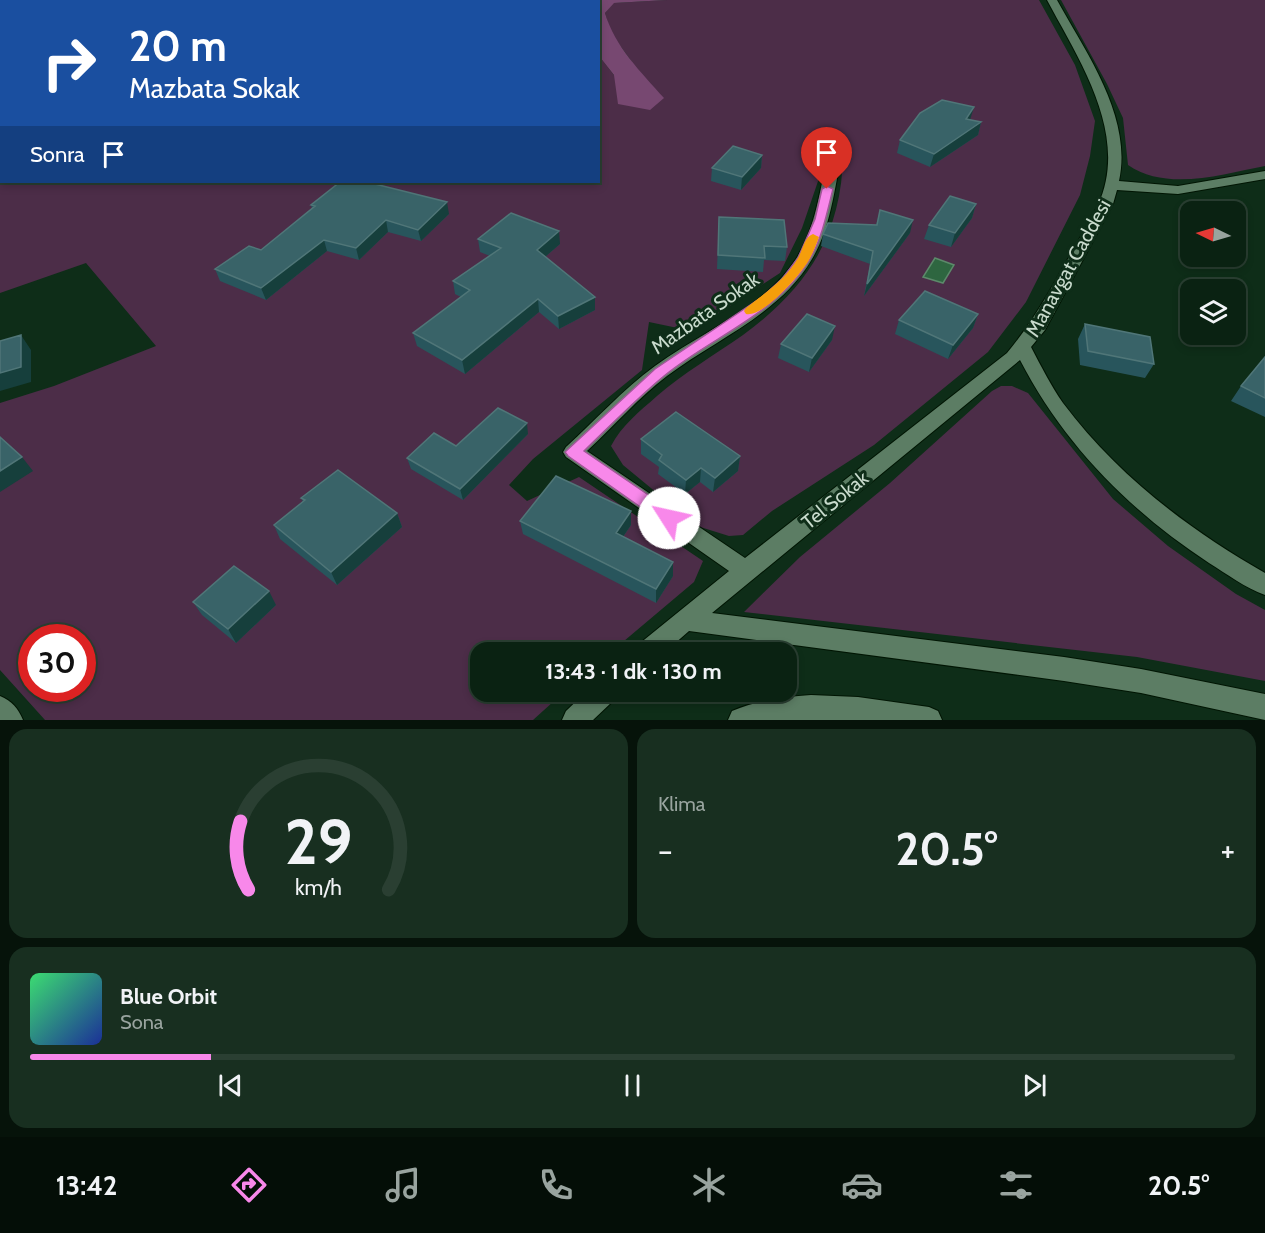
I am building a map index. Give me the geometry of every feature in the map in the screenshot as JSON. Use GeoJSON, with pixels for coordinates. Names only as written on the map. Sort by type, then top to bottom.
{"type":"FeatureCollection","features":[{"type":"Feature","properties":{"kind":"street","name":"Manavgat Caddesi"},"geometry":{"type":"LineString","coordinates":[[1052,0],[1108,109],[1113,132],[1115,163],[1113,184],[1106,204],[1071,271],[1036,330],[1022,347],[1055,405],[1076,433],[1132,492],[1230,566],[1265,585]]}},
{"type":"Feature","properties":{"kind":"street","name":"Mazbata Sokak"},"geometry":{"type":"LineString","coordinates":[[746,571],[573,452],[660,372],[767,300],[787,282],[804,258],[820,219],[834,158]]}},
{"type":"Feature","properties":{"kind":"street"},"geometry":{"type":"LineString","coordinates":[[1113,184],[1178,190],[1265,174]]}},
{"type":"Feature","properties":{"kind":"street","name":"Tel Sokak"},"geometry":{"type":"LineString","coordinates":[[660,642],[989,377],[1022,347]]}},
{"type":"Feature","properties":{"kind":"street"},"geometry":{"type":"LineString","coordinates":[[685,620],[1097,674],[1142,681],[1265,707]]}},
{"type":"Feature","properties":{"kind":"street"},"geometry":{"type":"LineString","coordinates":[[574,720],[593,702]]}},
{"type":"Feature","properties":{"kind":"street"},"geometry":{"type":"LineString","coordinates":[[741,720],[758,714],[810,706],[928,720]]}},
{"type":"Feature","properties":{"kind":"street"},"geometry":{"type":"LineString","coordinates":[[0,709],[10,720]]}},
{"type":"Feature","properties":{"kind":"shaded area"},"geometry":{"type":"Polygon","coordinates":[[[600,0],[667,0],[614,3],[605,13],[622,48],[664,98],[650,110],[618,104],[614,75],[600,57],[600,0]]]}},
{"type":"Feature","properties":{"kind":"shaded area"},"geometry":{"type":"Polygon","coordinates":[[[667,0],[1039,0],[1075,65],[1095,121],[1090,156],[1080,195],[1026,302],[988,352],[874,445],[772,511],[743,535],[729,536],[697,526],[623,465],[611,446],[615,438],[637,413],[688,372],[766,317],[803,278],[817,257],[836,210],[843,154],[828,152],[802,228],[780,273],[692,331],[649,322],[642,370],[533,459],[509,485],[527,501],[579,477],[703,561],[694,582],[623,642],[470,642],[470,702],[553,702],[533,720],[45,720],[29,702],[96,702],[96,624],[18,624],[18,690],[0,670],[0,403],[54,386],[156,346],[86,263],[0,293],[0,183],[600,183],[600,57],[614,75],[632,62],[611,33],[605,13],[613,3],[667,0]]]}},
{"type":"Feature","properties":{"kind":"shaded area"},"geometry":{"type":"Polygon","coordinates":[[[1061,0],[1265,0],[1265,166],[1195,179],[1177,179],[1160,178],[1128,165],[1123,118],[1061,0]]]}},
{"type":"Feature","properties":{"kind":"shaded area"},"geometry":{"type":"Polygon","coordinates":[[[935,258],[954,265],[943,283],[923,277],[935,258]]]}},
{"type":"Feature","properties":{"kind":"shaded area"},"geometry":{"type":"Polygon","coordinates":[[[1001,386],[1012,386],[1028,393],[1113,499],[1168,546],[1236,594],[1265,610],[1265,681],[1137,657],[744,612],[800,557],[890,483],[992,391],[1001,386]]]}},
{"type":"Feature","properties":{"kind":"building"},"geometry":{"type":"Polygon","coordinates":[[[942,100],[974,107],[966,119],[981,122],[934,154],[900,140],[920,113],[942,100]]]}},
{"type":"Feature","properties":{"kind":"building"},"geometry":{"type":"Polygon","coordinates":[[[733,146],[762,155],[742,177],[712,168],[733,146]]]}},
{"type":"Feature","properties":{"kind":"building"},"geometry":{"type":"Polygon","coordinates":[[[339,183],[371,183],[447,202],[418,230],[386,220],[356,248],[324,240],[261,288],[215,269],[249,246],[261,250],[315,206],[311,205],[339,183]]]}},
{"type":"Feature","properties":{"kind":"building"},"geometry":{"type":"Polygon","coordinates":[[[950,196],[976,204],[955,233],[929,225],[950,196]]]}},
{"type":"Feature","properties":{"kind":"building"},"geometry":{"type":"Polygon","coordinates":[[[880,210],[913,220],[867,284],[873,251],[823,234],[828,223],[877,225],[880,210]]]}},
{"type":"Feature","properties":{"kind":"building"},"geometry":{"type":"Polygon","coordinates":[[[511,213],[559,231],[537,250],[595,297],[558,316],[538,299],[462,360],[413,333],[470,290],[453,281],[501,248],[478,239],[511,213]]]}},
{"type":"Feature","properties":{"kind":"building"},"geometry":{"type":"Polygon","coordinates":[[[719,217],[784,220],[787,247],[764,246],[765,258],[718,255],[719,217]]]}},
{"type":"Feature","properties":{"kind":"building"},"geometry":{"type":"Polygon","coordinates":[[[925,291],[978,314],[953,345],[899,320],[925,291]]]}},
{"type":"Feature","properties":{"kind":"building"},"geometry":{"type":"Polygon","coordinates":[[[807,314],[835,326],[812,358],[781,344],[807,314]]]}},
{"type":"Feature","properties":{"kind":"building"},"geometry":{"type":"Polygon","coordinates":[[[1085,324],[1150,337],[1154,364],[1088,351],[1085,324]]]}},
{"type":"Feature","properties":{"kind":"building"},"geometry":{"type":"Polygon","coordinates":[[[21,335],[21,367],[0,373],[0,341],[21,335]]]}},
{"type":"Feature","properties":{"kind":"building"},"geometry":{"type":"Polygon","coordinates":[[[1265,357],[1265,398],[1241,386],[1265,357]]]}},
{"type":"Feature","properties":{"kind":"building"},"geometry":{"type":"Polygon","coordinates":[[[498,408],[527,423],[460,489],[407,458],[434,433],[456,446],[498,408]]]}},
{"type":"Feature","properties":{"kind":"building"},"geometry":{"type":"Polygon","coordinates":[[[676,412],[740,456],[715,478],[701,468],[686,480],[659,460],[662,455],[641,439],[676,412]]]}},
{"type":"Feature","properties":{"kind":"building"},"geometry":{"type":"Polygon","coordinates":[[[0,437],[22,457],[0,471],[0,437]]]}},
{"type":"Feature","properties":{"kind":"building"},"geometry":{"type":"Polygon","coordinates":[[[338,470],[397,513],[331,572],[274,525],[305,500],[301,498],[338,470]]]}},
{"type":"Feature","properties":{"kind":"building"},"geometry":{"type":"Polygon","coordinates":[[[556,476],[631,511],[616,533],[673,562],[656,589],[520,521],[556,476]]]}},
{"type":"Feature","properties":{"kind":"building"},"geometry":{"type":"Polygon","coordinates":[[[234,566],[269,591],[228,629],[193,602],[234,566]]]}},
{"type":"Feature","properties":{"kind":"slow traffic"},"geometry":{"type":"LineString","coordinates":[[750,311],[767,300],[787,282],[804,258],[813,237]]}},
{"type":"Feature","properties":{"kind":"route"},"geometry":{"type":"LineString","coordinates":[[669,518],[573,452],[660,372],[767,300],[787,282],[804,258],[820,219],[827,189]]}}]}
